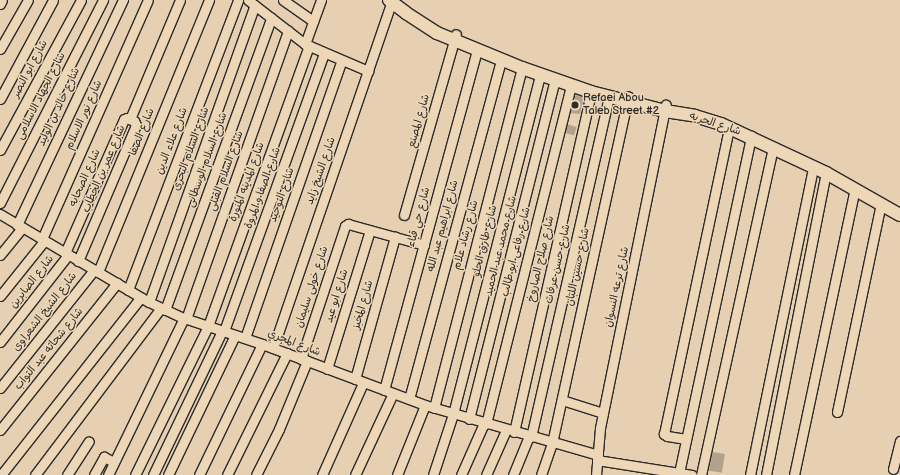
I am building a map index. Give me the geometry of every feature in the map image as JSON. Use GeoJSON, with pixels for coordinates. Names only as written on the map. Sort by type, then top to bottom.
{"type":"FeatureCollection","features":[{"type":"Feature","properties":{"kind":"main road","name":"شارع الحريه"},"geometry":{"type":"LineString","coordinates":[[393,0],[424,16],[455,38],[477,51],[591,92],[609,97],[627,99],[704,118],[751,136],[813,166],[900,215]]}},
{"type":"Feature","properties":{"kind":"main road","name":"شارع الحريه"},"geometry":{"type":"LineString","coordinates":[[455,38],[525,61],[627,99]]}},
{"type":"Feature","properties":{"kind":"main road","name":"شارع الحريه"},"geometry":{"type":"LineString","coordinates":[[666,108],[709,112],[746,126],[806,154],[900,206]]}},
{"type":"Feature","properties":{"kind":"street"},"geometry":{"type":"LineString","coordinates":[[0,4],[2,0]]}},
{"type":"Feature","properties":{"kind":"street"},"geometry":{"type":"LineString","coordinates":[[0,49],[28,0]]}},
{"type":"Feature","properties":{"kind":"street"},"geometry":{"type":"LineString","coordinates":[[0,99],[53,0]]}},
{"type":"Feature","properties":{"kind":"street","name":"شارع ابو النصر"},"geometry":{"type":"LineString","coordinates":[[0,150],[81,0]]}},
{"type":"Feature","properties":{"kind":"street","name":"شارع الجهاد الاسلامى"},"geometry":{"type":"LineString","coordinates":[[0,203],[103,0]]}},
{"type":"Feature","properties":{"kind":"street","name":"شارع خالد بن الوليد"},"geometry":{"type":"LineString","coordinates":[[0,255],[20,226],[123,0]]}},
{"type":"Feature","properties":{"kind":"street","name":"شارع نور الاسلام"},"geometry":{"type":"LineString","coordinates":[[0,296],[43,240],[148,0]]}},
{"type":"Feature","properties":{"kind":"street","name":"شارع عمر بن الخطاب"},"geometry":{"type":"LineString","coordinates":[[78,261],[136,125],[134,121],[130,119],[180,0]]}},
{"type":"Feature","properties":{"kind":"street","name":"شارع الصفا"},"geometry":{"type":"LineString","coordinates":[[96,271],[209,0]]}},
{"type":"Feature","properties":{"kind":"street","name":"شارع علاء الدين"},"geometry":{"type":"LineString","coordinates":[[128,290],[238,0]]}},
{"type":"Feature","properties":{"kind":"street"},"geometry":{"type":"LineString","coordinates":[[283,0],[313,21]]}},
{"type":"Feature","properties":{"kind":"street","name":"شارع المدينه المنورة"},"geometry":{"type":"LineString","coordinates":[[135,475],[208,326],[307,45],[313,21],[321,0]]}},
{"type":"Feature","properties":{"kind":"street","name":"شارع الشيخ زايد"},"geometry":{"type":"LineString","coordinates":[[274,348],[393,0]]}},
{"type":"Feature","properties":{"kind":"street"},"geometry":{"type":"LineString","coordinates":[[252,3],[307,45],[368,71]]}},
{"type":"Feature","properties":{"kind":"street","name":"شارع السلام البحرى"},"geometry":{"type":"LineString","coordinates":[[1,475],[145,299],[252,3]]}},
{"type":"Feature","properties":{"kind":"street","name":"شارع السلام الوسطانى"},"geometry":{"type":"LineString","coordinates":[[35,475],[163,309],[271,18]]}},
{"type":"Feature","properties":{"kind":"street","name":"شارع السلام القبلى"},"geometry":{"type":"LineString","coordinates":[[108,475],[185,318],[288,31]]}},
{"type":"Feature","properties":{"kind":"street","name":"شارع المصنع"},"geometry":{"type":"LineString","coordinates":[[404,215],[455,38]]}},
{"type":"Feature","properties":{"kind":"street","name":"شارع حي قباء"},"geometry":{"type":"LineString","coordinates":[[355,475],[388,392],[424,245],[477,51]]}},
{"type":"Feature","properties":{"kind":"street","name":"شارع الصفا و المروة"},"geometry":{"type":"LineString","coordinates":[[153,475],[223,331],[324,53]]}},
{"type":"Feature","properties":{"kind":"street","name":"شارع التوحيد"},"geometry":{"type":"LineString","coordinates":[[245,338],[342,60]]}},
{"type":"Feature","properties":{"kind":"street","name":"شارع ابراهيم عبد الله"},"geometry":{"type":"LineString","coordinates":[[409,399],[501,60]]}},
{"type":"Feature","properties":{"kind":"street","name":"شارع رشاد علام"},"geometry":{"type":"LineString","coordinates":[[397,475],[429,406],[522,68]]}},
{"type":"Feature","properties":{"kind":"street","name":"شارع طارق الحلو"},"geometry":{"type":"LineString","coordinates":[[433,475],[453,414],[540,74]]}},
{"type":"Feature","properties":{"kind":"street","name":"شارع محمد عبد الحميد"},"geometry":{"type":"LineString","coordinates":[[469,419],[555,80]]}},
{"type":"Feature","properties":{"kind":"street","name":"شارع رفاعى ابو طالب"},"geometry":{"type":"LineString","coordinates":[[461,475],[485,423],[571,85]]}},
{"type":"Feature","properties":{"kind":"street","name":"شارع صلاح الصاروخ"},"geometry":{"type":"LineString","coordinates":[[486,475],[510,431],[591,92]]}},
{"type":"Feature","properties":{"kind":"street","name":"شارع حسن عرفات"},"geometry":{"type":"LineString","coordinates":[[513,475],[530,436],[609,97]]}},
{"type":"Feature","properties":{"kind":"street","name":"شارع حسين اللبان"},"geometry":{"type":"LineString","coordinates":[[540,475],[552,443],[562,400],[627,99]]}},
{"type":"Feature","properties":{"kind":"street","name":"شارع ترعه النسوان"},"geometry":{"type":"LineString","coordinates":[[596,475],[603,412],[666,108]]}},
{"type":"Feature","properties":{"kind":"street","name":"شارع الصحابه"},"geometry":{"type":"LineString","coordinates":[[67,254],[124,119],[130,119]]}},
{"type":"Feature","properties":{"kind":"street"},"geometry":{"type":"LineString","coordinates":[[686,439],[667,436],[664,434],[729,127]]}},
{"type":"Feature","properties":{"kind":"street"},"geometry":{"type":"LineString","coordinates":[[679,473],[751,136]]}},
{"type":"Feature","properties":{"kind":"street"},"geometry":{"type":"LineString","coordinates":[[701,475],[772,147]]}},
{"type":"Feature","properties":{"kind":"street"},"geometry":{"type":"LineString","coordinates":[[750,475],[813,166]]}},
{"type":"Feature","properties":{"kind":"street"},"geometry":{"type":"LineString","coordinates":[[766,475],[826,173]]}},
{"type":"Feature","properties":{"kind":"street"},"geometry":{"type":"LineString","coordinates":[[794,475],[855,189]]}},
{"type":"Feature","properties":{"kind":"street"},"geometry":{"type":"LineString","coordinates":[[837,412],[880,204]]}},
{"type":"Feature","properties":{"kind":"street","name":"شارع المجري"},"geometry":{"type":"LineString","coordinates":[[0,214],[128,290],[163,309],[185,318],[274,348],[388,392],[469,419],[530,436],[597,458],[692,475]]}},
{"type":"Feature","properties":{"kind":"street","name":"شارع خولى سليمان"},"geometry":{"type":"LineString","coordinates":[[256,475],[282,423],[304,360],[344,227],[348,224],[370,230]]}},
{"type":"Feature","properties":{"kind":"street"},"geometry":{"type":"LineString","coordinates":[[370,230],[424,245]]}},
{"type":"Feature","properties":{"kind":"street","name":"شارع ابو عيد"},"geometry":{"type":"LineString","coordinates":[[327,369],[370,230]]}},
{"type":"Feature","properties":{"kind":"street","name":"شارع المخبز"},"geometry":{"type":"LineString","coordinates":[[322,475],[359,381],[395,237]]}},
{"type":"Feature","properties":{"kind":"street","name":"شارع الصابرين"},"geometry":{"type":"LineString","coordinates":[[0,342],[67,254]]}},
{"type":"Feature","properties":{"kind":"street","name":"شارع الشيخ الشعراوى"},"geometry":{"type":"LineString","coordinates":[[0,388],[96,271]]}},
{"type":"Feature","properties":{"kind":"street","name":"شارع شحاته عبد التواب"},"geometry":{"type":"LineString","coordinates":[[0,430],[117,283]]}},
{"type":"Feature","properties":{"kind":"street"},"geometry":{"type":"LineString","coordinates":[[168,475],[235,335]]}},
{"type":"Feature","properties":{"kind":"street"},"geometry":{"type":"LineString","coordinates":[[199,475],[262,344]]}},
{"type":"Feature","properties":{"kind":"street"},"geometry":{"type":"LineString","coordinates":[[227,475],[287,354]]}},
{"type":"Feature","properties":{"kind":"street"},"geometry":{"type":"LineString","coordinates":[[562,400],[603,412]]}},
{"type":"Feature","properties":{"kind":"street"},"geometry":{"type":"LineString","coordinates":[[67,475],[89,440]]}},
{"type":"Feature","properties":{"kind":"street"},"geometry":{"type":"LineString","coordinates":[[893,469],[900,441]]}},
{"type":"Feature","properties":{"kind":"street"},"geometry":{"type":"LineString","coordinates":[[94,475],[103,458],[114,462]]}},
{"type":"Feature","properties":{"kind":"building","name":"Refaei Abou Taleb Street #2"},"geometry":{"type":"Polygon","coordinates":[[[575,95],[584,97],[580,114],[570,113],[575,95]]]}},
{"type":"Feature","properties":{"kind":"building"},"geometry":{"type":"Polygon","coordinates":[[[567,124],[577,127],[574,136],[564,133],[567,124]]]}},
{"type":"Feature","properties":{"kind":"building"},"geometry":{"type":"Polygon","coordinates":[[[712,452],[725,454],[722,473],[709,471],[712,452]]]}},
{"type":"Feature","properties":{"kind":"place","name":"Refaei Abou Taleb Street #2"},"geometry":{"type":"Point","coordinates":[575,105]}}]}
